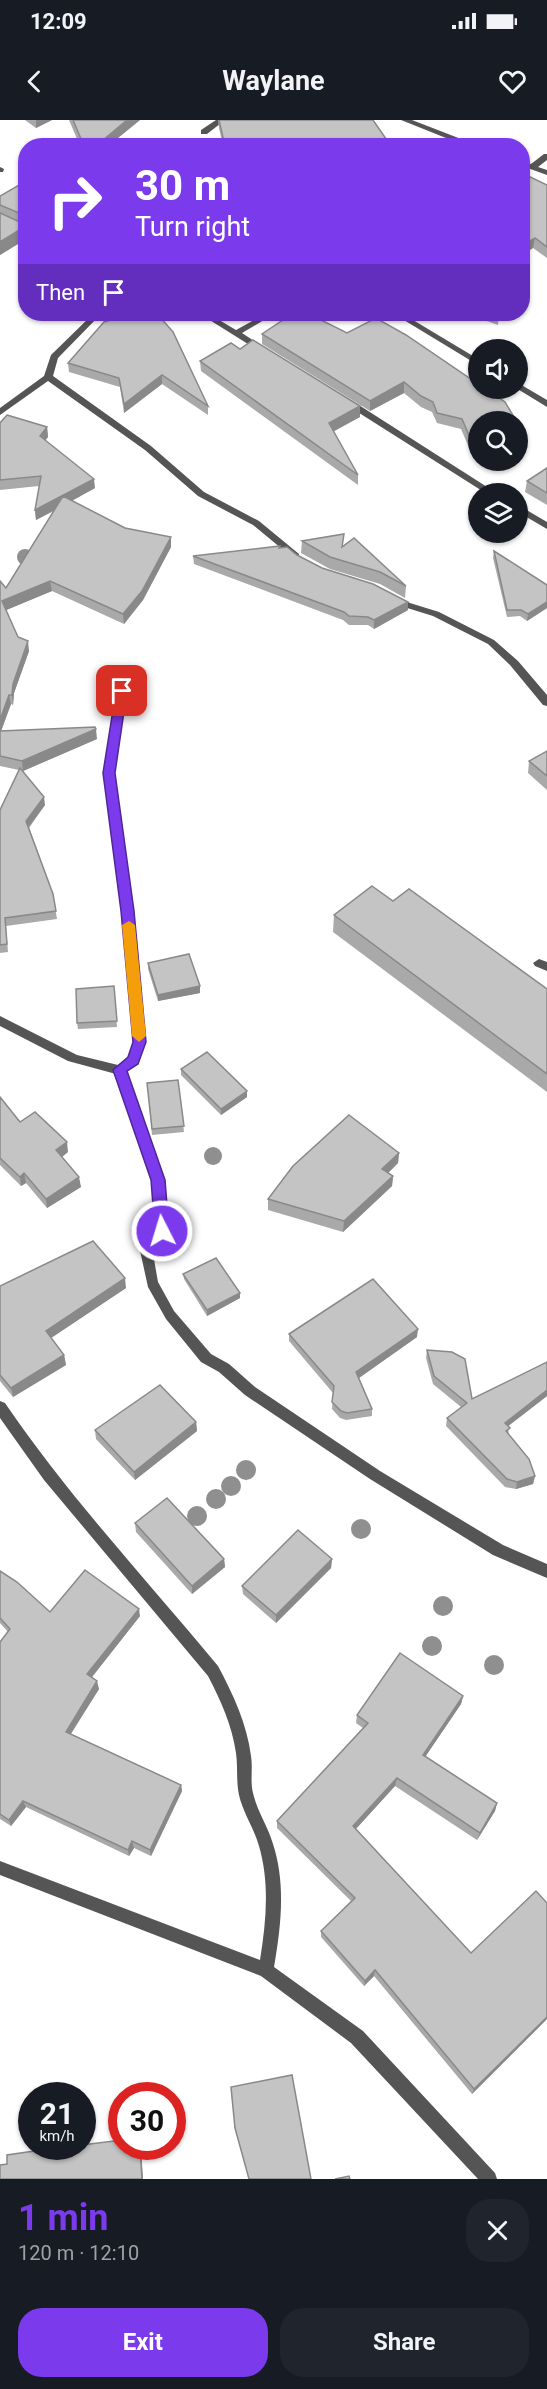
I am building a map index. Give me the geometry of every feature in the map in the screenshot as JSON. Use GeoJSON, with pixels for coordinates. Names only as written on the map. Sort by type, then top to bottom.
{"type":"FeatureCollection","features":[{"type":"Feature","properties":{"kind":"street"},"geometry":{"type":"LineString","coordinates":[[204,132],[221,120]]}},
{"type":"Feature","properties":{"kind":"street"},"geometry":{"type":"LineString","coordinates":[[405,120],[453,138]]}},
{"type":"Feature","properties":{"kind":"street"},"geometry":{"type":"LineString","coordinates":[[531,166],[547,156]]}},
{"type":"Feature","properties":{"kind":"street"},"geometry":{"type":"LineString","coordinates":[[531,166],[547,173]]}},
{"type":"Feature","properties":{"kind":"street"},"geometry":{"type":"LineString","coordinates":[[0,411],[48,376],[54,357],[91,321]]}},
{"type":"Feature","properties":{"kind":"street"},"geometry":{"type":"LineString","coordinates":[[216,321],[276,357]]}},
{"type":"Feature","properties":{"kind":"street"},"geometry":{"type":"LineString","coordinates":[[237,333],[258,321]]}},
{"type":"Feature","properties":{"kind":"street"},"geometry":{"type":"LineString","coordinates":[[410,321],[468,356]]}},
{"type":"Feature","properties":{"kind":"street"},"geometry":{"type":"LineString","coordinates":[[48,376],[148,448],[201,494],[256,523],[301,560]]}},
{"type":"Feature","properties":{"kind":"street"},"geometry":{"type":"LineString","coordinates":[[528,392],[547,404]]}},
{"type":"Feature","properties":{"kind":"street"},"geometry":{"type":"LineString","coordinates":[[336,394],[477,483]]}},
{"type":"Feature","properties":{"kind":"street"},"geometry":{"type":"LineString","coordinates":[[528,514],[547,526]]}},
{"type":"Feature","properties":{"kind":"street"},"geometry":{"type":"LineString","coordinates":[[383,592],[491,642],[514,663],[547,702]]}},
{"type":"Feature","properties":{"kind":"street"},"geometry":{"type":"LineString","coordinates":[[0,1021],[67,1057],[101,1068],[120,1070],[134,1060],[140,1042],[128,911],[109,773],[122,691]]}},
{"type":"Feature","properties":{"kind":"street"},"geometry":{"type":"LineString","coordinates":[[120,1070],[158,1180],[162,1231],[144,1246],[152,1283],[170,1315],[206,1358],[224,1368],[250,1391],[375,1475],[498,1550],[547,1571]]}},
{"type":"Feature","properties":{"kind":"street"},"geometry":{"type":"LineString","coordinates":[[0,1407],[26,1447],[58,1489],[213,1671],[230,1702],[238,1724],[244,1756],[245,1791],[253,1817],[265,1842],[272,1871],[276,1909],[266,1970]]}},
{"type":"Feature","properties":{"kind":"street"},"geometry":{"type":"LineString","coordinates":[[0,1868],[266,1970],[357,2037],[489,2179]]}},
{"type":"Feature","properties":{"kind":"building"},"geometry":{"type":"Polygon","coordinates":[[[73,120],[127,120],[106,138],[81,138],[73,120]]]}},
{"type":"Feature","properties":{"kind":"building"},"geometry":{"type":"Polygon","coordinates":[[[219,120],[373,120],[385,138],[223,138],[219,120]]]}},
{"type":"Feature","properties":{"kind":"building"},"geometry":{"type":"Polygon","coordinates":[[[530,177],[547,185],[547,247],[535,238],[530,241],[530,177]]]}},
{"type":"Feature","properties":{"kind":"building"},"geometry":{"type":"Polygon","coordinates":[[[18,186],[18,213],[0,205],[0,196],[18,186]]]}},
{"type":"Feature","properties":{"kind":"building"},"geometry":{"type":"Polygon","coordinates":[[[0,213],[18,221],[18,231],[0,242],[0,213]]]}},
{"type":"Feature","properties":{"kind":"building"},"geometry":{"type":"Polygon","coordinates":[[[163,321],[173,332],[208,406],[162,375],[124,404],[119,378],[68,363],[104,322],[163,321]]]}},
{"type":"Feature","properties":{"kind":"building"},"geometry":{"type":"Polygon","coordinates":[[[282,321],[323,321],[347,333],[370,321],[381,321],[468,377],[468,399],[501,399],[510,411],[468,411],[468,433],[462,419],[437,413],[433,402],[421,396],[404,382],[370,401],[262,334],[282,321]]]}},
{"type":"Feature","properties":{"kind":"building"},"geometry":{"type":"Polygon","coordinates":[[[253,340],[360,406],[329,423],[358,475],[200,361],[231,343],[240,349],[253,340]]]}},
{"type":"Feature","properties":{"kind":"building"},"geometry":{"type":"Polygon","coordinates":[[[7,415],[47,427],[40,436],[94,479],[35,510],[41,476],[0,480],[0,423],[7,415]]]}},
{"type":"Feature","properties":{"kind":"building"},"geometry":{"type":"Polygon","coordinates":[[[547,468],[547,493],[527,481],[547,468]]]}},
{"type":"Feature","properties":{"kind":"building"},"geometry":{"type":"Polygon","coordinates":[[[63,496],[125,528],[171,537],[142,591],[123,614],[50,581],[2,601],[18,637],[28,641],[13,684],[12,695],[9,695],[0,720],[0,581],[6,588],[63,496]]]}},
{"type":"Feature","properties":{"kind":"building"},"geometry":{"type":"Polygon","coordinates":[[[344,534],[342,547],[354,538],[406,586],[380,572],[330,557],[302,541],[344,534]]]}},
{"type":"Feature","properties":{"kind":"building"},"geometry":{"type":"Polygon","coordinates":[[[280,546],[279,548],[287,547],[322,568],[373,584],[408,602],[374,620],[368,617],[349,616],[344,612],[193,556],[280,546]]]}},
{"type":"Feature","properties":{"kind":"building"},"geometry":{"type":"Polygon","coordinates":[[[494,551],[547,585],[547,602],[528,614],[521,610],[507,610],[494,551]]]}},
{"type":"Feature","properties":{"kind":"building"},"geometry":{"type":"Polygon","coordinates":[[[95,727],[96,729],[22,761],[0,756],[0,731],[95,727]]]}},
{"type":"Feature","properties":{"kind":"building"},"geometry":{"type":"Polygon","coordinates":[[[547,751],[547,776],[529,761],[547,751]]]}},
{"type":"Feature","properties":{"kind":"building"},"geometry":{"type":"Polygon","coordinates":[[[20,768],[44,797],[26,821],[53,894],[56,911],[5,918],[7,944],[0,945],[0,810],[20,768]]]}},
{"type":"Feature","properties":{"kind":"building"},"geometry":{"type":"Polygon","coordinates":[[[372,886],[393,901],[409,889],[547,989],[547,1074],[334,915],[372,886]]]}},
{"type":"Feature","properties":{"kind":"building"},"geometry":{"type":"Polygon","coordinates":[[[189,954],[200,986],[158,995],[148,963],[189,954]]]}},
{"type":"Feature","properties":{"kind":"building"},"geometry":{"type":"Polygon","coordinates":[[[114,986],[117,1021],[77,1023],[76,989],[114,986]]]}},
{"type":"Feature","properties":{"kind":"building"},"geometry":{"type":"Polygon","coordinates":[[[207,1052],[247,1091],[221,1109],[181,1069],[207,1052]]]}},
{"type":"Feature","properties":{"kind":"building"},"geometry":{"type":"Polygon","coordinates":[[[178,1080],[184,1126],[152,1129],[147,1083],[178,1080]]]}},
{"type":"Feature","properties":{"kind":"building"},"geometry":{"type":"Polygon","coordinates":[[[0,1097],[20,1122],[35,1112],[67,1142],[56,1150],[79,1177],[46,1199],[24,1173],[20,1177],[0,1158],[0,1097]]]}},
{"type":"Feature","properties":{"kind":"building"},"geometry":{"type":"Polygon","coordinates":[[[349,1115],[399,1153],[382,1169],[393,1176],[344,1221],[268,1199],[293,1166],[349,1115]]]}},
{"type":"Feature","properties":{"kind":"building"},"geometry":{"type":"Polygon","coordinates":[[[93,1241],[125,1278],[46,1331],[64,1355],[11,1388],[0,1375],[0,1286],[93,1241]]]}},
{"type":"Feature","properties":{"kind":"building"},"geometry":{"type":"Polygon","coordinates":[[[216,1258],[240,1293],[207,1310],[183,1274],[216,1258]]]}},
{"type":"Feature","properties":{"kind":"building"},"geometry":{"type":"Polygon","coordinates":[[[373,1279],[418,1329],[356,1372],[372,1409],[347,1413],[341,1411],[332,1402],[334,1386],[289,1334],[373,1279]]]}},
{"type":"Feature","properties":{"kind":"building"},"geometry":{"type":"Polygon","coordinates":[[[427,1350],[452,1352],[465,1359],[472,1399],[547,1362],[547,1390],[505,1423],[510,1428],[506,1431],[529,1459],[535,1476],[517,1482],[507,1479],[447,1418],[467,1403],[434,1376],[427,1350]]]}},
{"type":"Feature","properties":{"kind":"building"},"geometry":{"type":"Polygon","coordinates":[[[160,1385],[196,1422],[134,1472],[95,1430],[160,1385]]]}},
{"type":"Feature","properties":{"kind":"building"},"geometry":{"type":"Polygon","coordinates":[[[167,1498],[224,1559],[192,1586],[135,1523],[167,1498]]]}},
{"type":"Feature","properties":{"kind":"building"},"geometry":{"type":"Polygon","coordinates":[[[298,1530],[332,1559],[276,1615],[242,1586],[298,1530]]]}},
{"type":"Feature","properties":{"kind":"building"},"geometry":{"type":"Polygon","coordinates":[[[85,1570],[139,1609],[87,1674],[97,1681],[66,1732],[181,1785],[150,1850],[132,1841],[128,1850],[23,1801],[9,1820],[0,1814],[0,1642],[10,1629],[0,1618],[0,1571],[17,1582],[50,1612],[85,1570]]]}},
{"type":"Feature","properties":{"kind":"building"},"geometry":{"type":"Polygon","coordinates":[[[400,1653],[463,1696],[423,1755],[497,1803],[480,1833],[397,1778],[353,1826],[471,1953],[536,1891],[547,1903],[547,2017],[474,2089],[375,1970],[365,1981],[321,1931],[355,1898],[277,1821],[368,1723],[357,1715],[400,1653]]]}},
{"type":"Feature","properties":{"kind":"building"},"geometry":{"type":"Polygon","coordinates":[[[292,2075],[311,2179],[249,2179],[235,2128],[231,2087],[292,2075]]]}},
{"type":"Feature","properties":{"kind":"building"},"geometry":{"type":"Polygon","coordinates":[[[108,2142],[108,2160],[141,2160],[142,2179],[0,2179],[0,2165],[7,2164],[7,2155],[18,2153],[18,2160],[96,2160],[96,2143],[108,2142]]]}},
{"type":"Feature","properties":{"kind":"slow traffic"},"geometry":{"type":"LineString","coordinates":[[129,925],[139,1036]]}},
{"type":"Feature","properties":{"kind":"route"},"geometry":{"type":"LineString","coordinates":[[122,691],[109,773],[128,911],[140,1042],[134,1060],[120,1070],[158,1180],[162,1231]]}}]}
